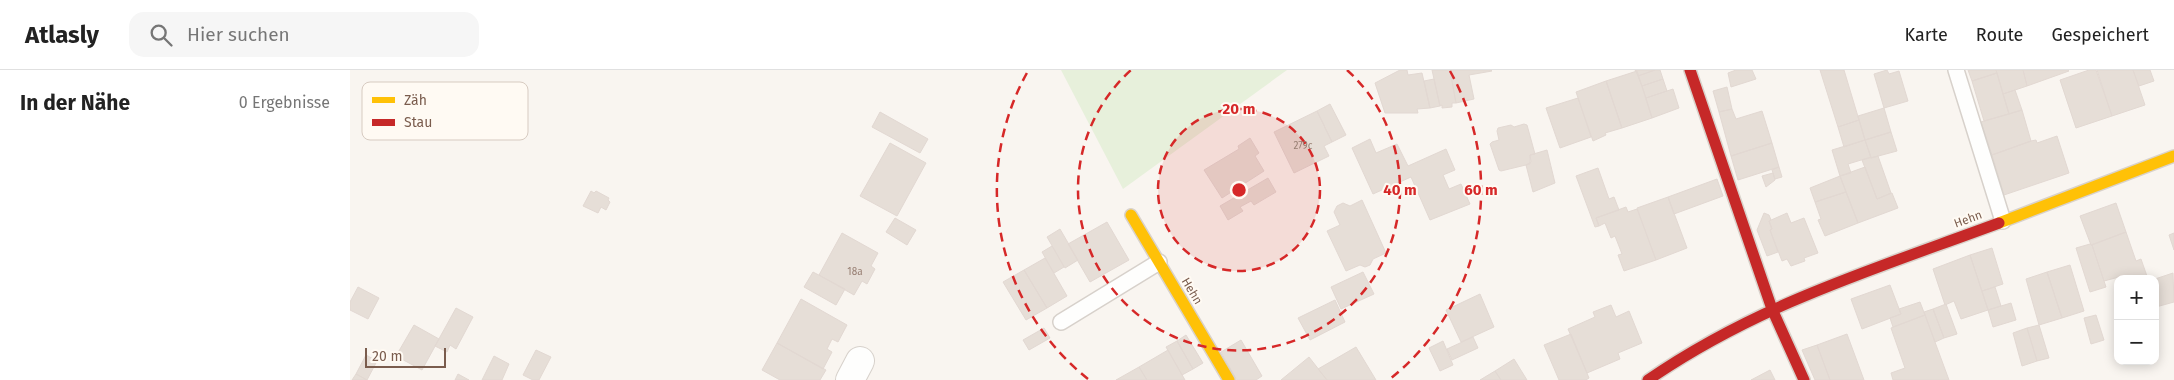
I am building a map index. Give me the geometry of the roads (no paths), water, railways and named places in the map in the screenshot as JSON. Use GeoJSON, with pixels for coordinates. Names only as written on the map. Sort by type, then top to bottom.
{"type":"FeatureCollection","features":[{"type":"Feature","properties":{"kind":"street"},"geometry":{"type":"LineString","coordinates":[[1690,70],[1772,309],[1804,380]]}},
{"type":"Feature","properties":{"kind":"street","name":"Hehn"},"geometry":{"type":"LineString","coordinates":[[1648,380],[1677,358],[1772,309],[2174,156]]}},
{"type":"Feature","properties":{"kind":"street","name":"Hehn"},"geometry":{"type":"LineString","coordinates":[[1131,215],[1229,380]]}},
{"type":"Feature","properties":{"kind":"lane"},"geometry":{"type":"LineString","coordinates":[[1956,70],[2003,221]]}},
{"type":"Feature","properties":{"kind":"lane"},"geometry":{"type":"LineString","coordinates":[[1061,322],[1159,262]]}}]}
